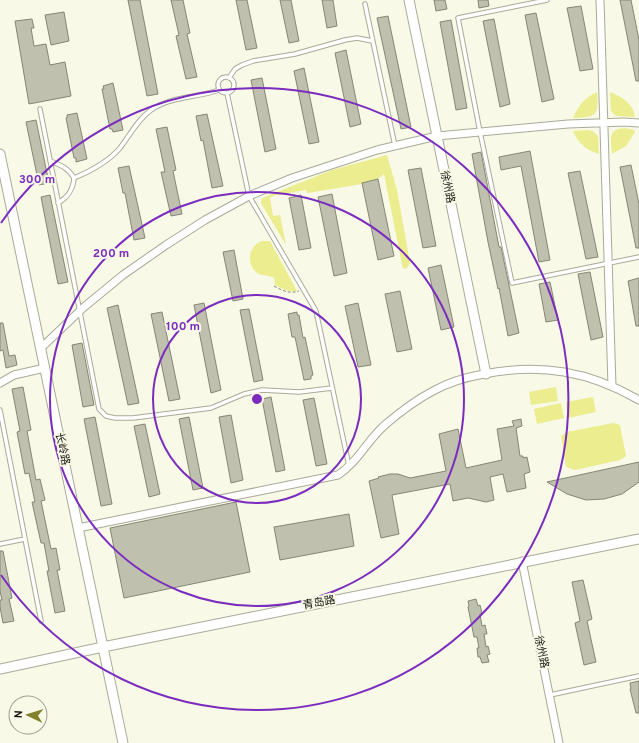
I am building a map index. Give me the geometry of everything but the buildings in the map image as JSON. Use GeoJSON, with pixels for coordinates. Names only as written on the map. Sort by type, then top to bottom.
{"type":"FeatureCollection","features":[{"type":"Feature","properties":{"kind":"street","name":"徐州路"},"geometry":{"type":"LineString","coordinates":[[409,0],[486,374]]}},
{"type":"Feature","properties":{"kind":"street"},"geometry":{"type":"LineString","coordinates":[[600,0],[612,386]]}},
{"type":"Feature","properties":{"kind":"street"},"geometry":{"type":"LineString","coordinates":[[41,348],[79,311],[123,275],[166,245],[205,220],[249,196],[292,178],[377,150],[437,136],[568,124],[639,123]]}},
{"type":"Feature","properties":{"kind":"street","name":"长岭路"},"geometry":{"type":"LineString","coordinates":[[0,154],[123,743]]}},
{"type":"Feature","properties":{"kind":"street"},"geometry":{"type":"LineString","coordinates":[[0,383],[14,375],[45,368]]}},
{"type":"Feature","properties":{"kind":"street"},"geometry":{"type":"LineString","coordinates":[[78,528],[338,475],[349,467],[384,426],[405,409],[432,391],[453,382],[486,374],[505,370],[531,368],[561,370],[593,378],[623,390],[639,400]]}},
{"type":"Feature","properties":{"kind":"street","name":"青岛路"},"geometry":{"type":"LineString","coordinates":[[0,669],[639,539]]}},
{"type":"Feature","properties":{"kind":"street","name":"徐州路"},"geometry":{"type":"LineString","coordinates":[[522,562],[559,743]]}},
{"type":"Feature","properties":{"kind":"lane"},"geometry":{"type":"LineString","coordinates":[[547,0],[458,18],[512,284],[639,257]]}},
{"type":"Feature","properties":{"kind":"lane"},"geometry":{"type":"LineString","coordinates":[[365,4],[395,146]]}},
{"type":"Feature","properties":{"kind":"lane"},"geometry":{"type":"LineString","coordinates":[[229,78],[235,69],[253,61],[295,54],[345,40],[357,38],[372,41]]}},
{"type":"Feature","properties":{"kind":"lane"},"geometry":{"type":"LineString","coordinates":[[74,178],[93,170],[107,160],[119,149],[150,111],[161,104],[208,94],[219,90],[227,93],[234,87],[232,81],[229,78],[224,77],[219,81],[219,90]]}},
{"type":"Feature","properties":{"kind":"lane"},"geometry":{"type":"LineString","coordinates":[[227,93],[249,196],[316,311],[349,467]]}},
{"type":"Feature","properties":{"kind":"lane"},"geometry":{"type":"LineString","coordinates":[[40,109],[99,409],[106,416],[115,418],[211,408],[244,394],[262,390],[299,392],[332,388]]}},
{"type":"Feature","properties":{"kind":"lane"},"geometry":{"type":"LineString","coordinates":[[50,161],[62,165],[74,178],[71,191],[66,198],[58,203]]}},
{"type":"Feature","properties":{"kind":"lane"},"geometry":{"type":"LineString","coordinates":[[0,410],[41,621]]}},
{"type":"Feature","properties":{"kind":"lane"},"geometry":{"type":"LineString","coordinates":[[0,544],[25,539]]}},
{"type":"Feature","properties":{"kind":"lane"},"geometry":{"type":"LineString","coordinates":[[550,695],[639,676]]}},
{"type":"Feature","properties":{"kind":"path"},"geometry":{"type":"LineString","coordinates":[[274,286],[290,293],[298,292],[303,289]]}},
{"type":"Feature","properties":{"kind":"green space"},"geometry":{"type":"Polygon","coordinates":[[[597,92],[597,110],[595,113],[587,117],[573,118],[582,102],[597,92]]]}},
{"type":"Feature","properties":{"kind":"green space"},"geometry":{"type":"Polygon","coordinates":[[[610,92],[619,96],[629,104],[635,117],[616,116],[611,111],[610,92]]]}},
{"type":"Feature","properties":{"kind":"green space"},"geometry":{"type":"Polygon","coordinates":[[[625,128],[634,130],[635,132],[626,146],[612,154],[611,136],[615,131],[625,128]]]}},
{"type":"Feature","properties":{"kind":"green space"},"geometry":{"type":"Polygon","coordinates":[[[573,131],[593,131],[598,136],[599,154],[583,146],[573,131]]]}},
{"type":"Feature","properties":{"kind":"green space"},"geometry":{"type":"Polygon","coordinates":[[[387,155],[397,190],[410,263],[407,268],[403,269],[384,174],[378,179],[362,184],[307,193],[306,190],[272,196],[270,198],[273,216],[280,215],[286,245],[261,203],[262,198],[332,170],[387,155]]]}},
{"type":"Feature","properties":{"kind":"green space"},"geometry":{"type":"Polygon","coordinates":[[[262,241],[270,241],[297,291],[288,291],[275,285],[274,278],[259,274],[252,266],[250,261],[251,252],[257,244],[262,241]]]}},
{"type":"Feature","properties":{"kind":"green space"},"geometry":{"type":"Polygon","coordinates":[[[556,387],[558,401],[531,405],[529,392],[556,387]]]}},
{"type":"Feature","properties":{"kind":"green space"},"geometry":{"type":"Polygon","coordinates":[[[593,397],[596,412],[568,418],[566,402],[593,397]]]}},
{"type":"Feature","properties":{"kind":"green space"},"geometry":{"type":"Polygon","coordinates":[[[561,403],[564,418],[537,424],[534,409],[561,403]]]}},
{"type":"Feature","properties":{"kind":"green space"},"geometry":{"type":"Polygon","coordinates":[[[613,423],[620,425],[626,456],[620,460],[575,470],[566,467],[561,436],[567,432],[613,423]]]}}]}
